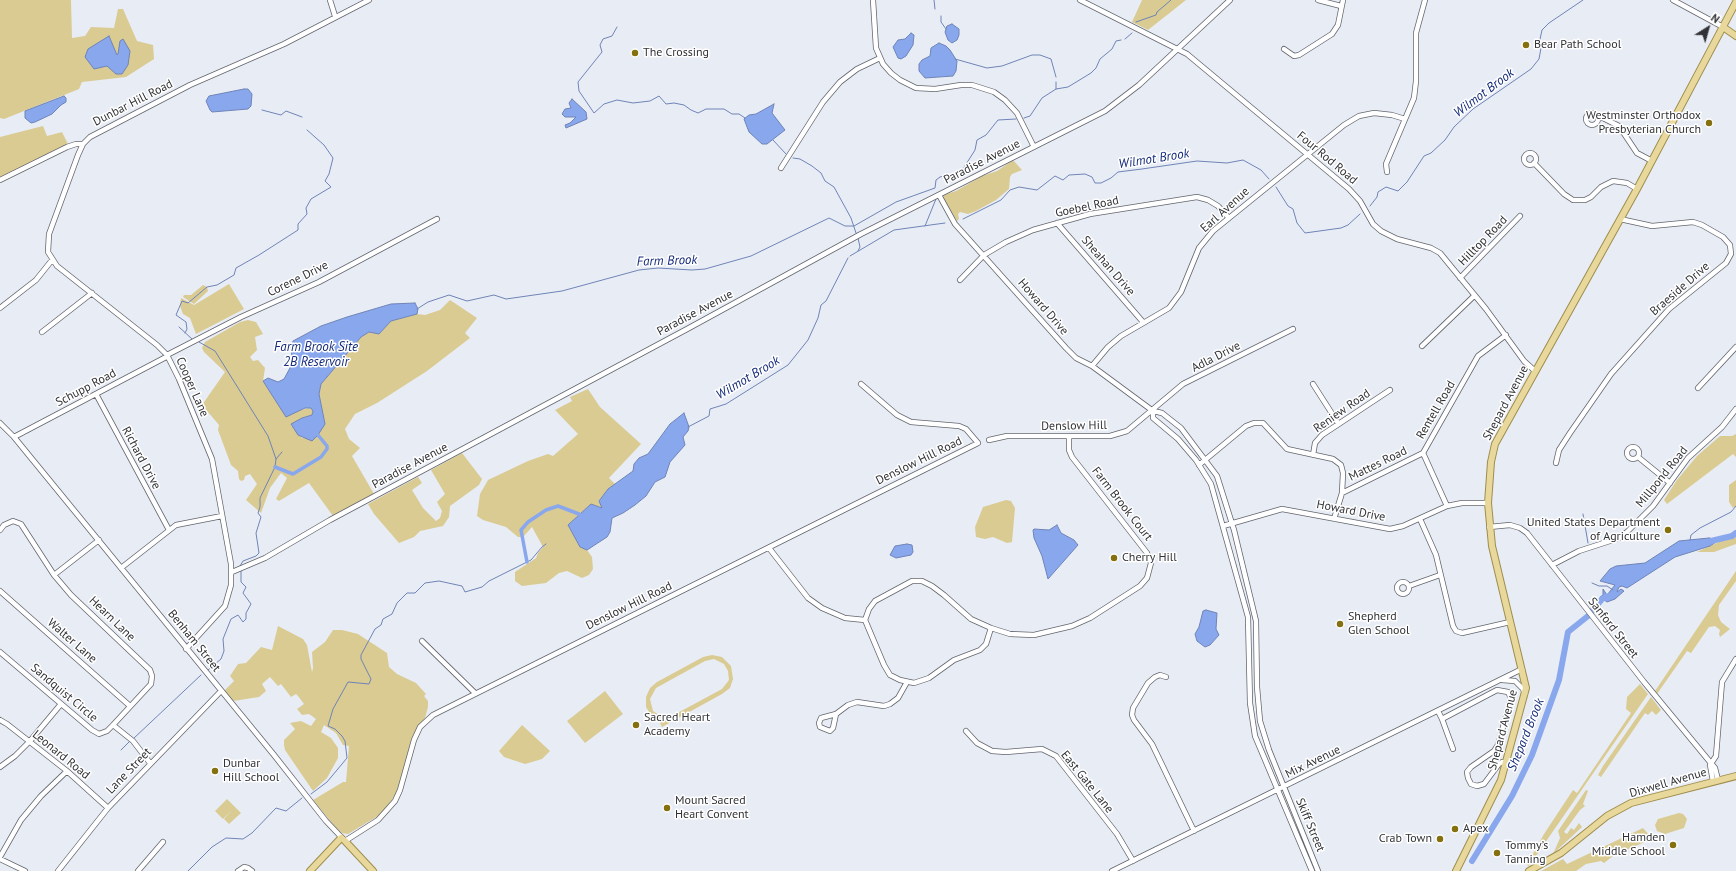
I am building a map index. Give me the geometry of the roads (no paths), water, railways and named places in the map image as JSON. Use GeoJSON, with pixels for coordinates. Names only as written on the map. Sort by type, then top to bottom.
{"type":"FeatureCollection","features":[{"type":"Feature","properties":{"kind":"main road","name":"Shepard Avenue"},"geometry":{"type":"LineString","coordinates":[[1456,871],[1493,798],[1507,762],[1525,695],[1526,684],[1492,546],[1489,527],[1488,503],[1491,467],[1495,444],[1637,189],[1736,2]]}},
{"type":"Feature","properties":{"kind":"main road"},"geometry":{"type":"LineString","coordinates":[[1723,27],[1736,36]]}},
{"type":"Feature","properties":{"kind":"main road","name":"Dixwell Avenue"},"geometry":{"type":"LineString","coordinates":[[1529,871],[1556,857],[1597,823],[1617,810],[1645,799],[1736,776]]}},
{"type":"Feature","properties":{"kind":"main road"},"geometry":{"type":"LineString","coordinates":[[310,871],[343,840]]}},
{"type":"Feature","properties":{"kind":"main road","name":"Benham Street"},"geometry":{"type":"LineString","coordinates":[[343,840],[373,871]]}},
{"type":"Feature","properties":{"kind":"street"},"geometry":{"type":"LineString","coordinates":[[330,0],[335,16]]}},
{"type":"Feature","properties":{"kind":"street","name":"Dunbar Hill Road"},"geometry":{"type":"LineString","coordinates":[[83,144],[93,135],[190,85],[284,44],[335,16],[369,0]]}},
{"type":"Feature","properties":{"kind":"street"},"geometry":{"type":"LineString","coordinates":[[873,0],[875,41],[880,58],[896,77],[916,88],[935,89],[972,85],[994,92],[1014,109],[1034,147]]}},
{"type":"Feature","properties":{"kind":"street","name":"Four Rod Road"},"geometry":{"type":"LineString","coordinates":[[1080,0],[1187,54],[1352,192],[1373,224],[1381,231],[1397,239],[1436,250],[1443,256],[1530,367],[1535,371]]}},
{"type":"Feature","properties":{"kind":"street","name":"Paradise Avenue"},"geometry":{"type":"LineString","coordinates":[[232,572],[265,558],[345,512],[861,234],[1116,104],[1230,0]]}},
{"type":"Feature","properties":{"kind":"street"},"geometry":{"type":"LineString","coordinates":[[1318,0],[1341,6]]}},
{"type":"Feature","properties":{"kind":"street"},"geometry":{"type":"LineString","coordinates":[[1284,49],[1294,56],[1299,55],[1332,34],[1338,25],[1343,0]]}},
{"type":"Feature","properties":{"kind":"street"},"geometry":{"type":"LineString","coordinates":[[1387,172],[1386,164],[1414,98],[1416,81],[1416,33],[1425,0]]}},
{"type":"Feature","properties":{"kind":"street"},"geometry":{"type":"LineString","coordinates":[[1673,0],[1723,27]]}},
{"type":"Feature","properties":{"kind":"street"},"geometry":{"type":"LineString","coordinates":[[781,168],[823,102],[840,82],[857,69],[880,58]]}},
{"type":"Feature","properties":{"kind":"street","name":"Earl Avenue"},"geometry":{"type":"LineString","coordinates":[[1092,366],[1108,347],[1143,322],[1168,308],[1181,292],[1199,248],[1213,231],[1344,125],[1359,116],[1374,113],[1392,115],[1405,119]]}},
{"type":"Feature","properties":{"kind":"street"},"geometry":{"type":"LineString","coordinates":[[1598,118],[1603,118],[1619,126],[1637,153],[1652,161]]}},
{"type":"Feature","properties":{"kind":"street"},"geometry":{"type":"LineString","coordinates":[[0,180],[67,147],[76,144],[83,144],[49,234],[48,248],[52,260],[36,280],[0,308]]}},
{"type":"Feature","properties":{"kind":"street"},"geometry":{"type":"LineString","coordinates":[[1534,163],[1564,194],[1573,200],[1585,200],[1591,197],[1601,187],[1613,181],[1627,183],[1637,189]]}},
{"type":"Feature","properties":{"kind":"street","name":"Howard Drive"},"geometry":{"type":"LineString","coordinates":[[939,194],[951,219],[1066,348],[1076,358],[1092,366],[1153,411],[1162,413],[1182,428],[1217,476],[1232,523],[1257,627],[1258,705],[1264,732]]}},
{"type":"Feature","properties":{"kind":"street","name":"Goebel Road"},"geometry":{"type":"LineString","coordinates":[[960,280],[984,255],[1006,242],[1033,230],[1090,214],[1197,197],[1208,200],[1218,206],[1228,218]]}},
{"type":"Feature","properties":{"kind":"street","name":"Hilltop Road"},"geometry":{"type":"LineString","coordinates":[[1460,278],[1520,216]]}},
{"type":"Feature","properties":{"kind":"street","name":"Corene Drive"},"geometry":{"type":"LineString","coordinates":[[167,356],[224,326],[319,282],[437,219]]}},
{"type":"Feature","properties":{"kind":"street","name":"Braeside Drive"},"geometry":{"type":"LineString","coordinates":[[1556,463],[1559,450],[1570,432],[1611,374],[1669,309],[1726,263],[1731,254],[1730,245],[1723,237],[1702,225],[1693,222],[1652,226],[1620,219]]}},
{"type":"Feature","properties":{"kind":"street","name":"Sheahan Drive"},"geometry":{"type":"LineString","coordinates":[[1057,223],[1143,322]]}},
{"type":"Feature","properties":{"kind":"street","name":"Cooper Lane"},"geometry":{"type":"LineString","coordinates":[[52,260],[157,345],[167,356],[177,374],[208,448],[214,470],[232,572]]}},
{"type":"Feature","properties":{"kind":"street"},"geometry":{"type":"LineString","coordinates":[[42,332],[92,293]]}},
{"type":"Feature","properties":{"kind":"street"},"geometry":{"type":"LineString","coordinates":[[1422,346],[1474,296]]}},
{"type":"Feature","properties":{"kind":"street","name":"Adla Drive"},"geometry":{"type":"LineString","coordinates":[[1153,411],[1183,384],[1294,329]]}},
{"type":"Feature","properties":{"kind":"street","name":"Rentell Road"},"geometry":{"type":"LineString","coordinates":[[1446,506],[1423,453],[1478,356],[1506,336]]}},
{"type":"Feature","properties":{"kind":"street"},"geometry":{"type":"LineString","coordinates":[[1698,388],[1736,346]]}},
{"type":"Feature","properties":{"kind":"street","name":"Schupp Road"},"geometry":{"type":"LineString","coordinates":[[14,437],[167,356]]}},
{"type":"Feature","properties":{"kind":"street","name":"Denslow Hill Road"},"geometry":{"type":"LineString","coordinates":[[343,840],[378,820],[394,801],[400,790],[414,740],[425,722],[433,715],[978,443],[966,429],[959,426],[911,422],[897,415],[861,384]]}},
{"type":"Feature","properties":{"kind":"street"},"geometry":{"type":"LineString","coordinates":[[1313,384],[1338,423]]}},
{"type":"Feature","properties":{"kind":"street","name":"Reniew Road"},"geometry":{"type":"LineString","coordinates":[[1313,455],[1315,443],[1322,435],[1390,390]]}},
{"type":"Feature","properties":{"kind":"street","name":"Richard Drive"},"geometry":{"type":"LineString","coordinates":[[96,394],[169,530]]}},
{"type":"Feature","properties":{"kind":"street","name":"Millpond Road"},"geometry":{"type":"LineString","coordinates":[[1552,565],[1579,551],[1614,540],[1625,534],[1653,506],[1688,458],[1718,431],[1736,409]]}},
{"type":"Feature","properties":{"kind":"street","name":"Howard Drive"},"geometry":{"type":"LineString","coordinates":[[1153,411],[1153,418],[1178,439],[1199,465],[1211,484],[1246,608],[1249,627],[1251,711],[1255,736]]}},
{"type":"Feature","properties":{"kind":"street","name":"Denslow Hill"},"geometry":{"type":"LineString","coordinates":[[989,440],[1007,436],[1110,436],[1127,431],[1153,411]]}},
{"type":"Feature","properties":{"kind":"street"},"geometry":{"type":"LineString","coordinates":[[1199,465],[1246,426],[1254,423],[1263,424],[1288,449],[1333,459],[1341,465],[1343,473],[1342,493],[1334,519]]}},
{"type":"Feature","properties":{"kind":"street","name":"Benham Street"},"geometry":{"type":"LineString","coordinates":[[1,426],[14,437],[343,840]]}},
{"type":"Feature","properties":{"kind":"street","name":"Farm Brook Court"},"geometry":{"type":"LineString","coordinates":[[865,620],[869,609],[876,601],[912,581],[922,581],[944,595],[971,619],[991,628],[1010,634],[1034,635],[1054,632],[1090,618],[1140,586],[1150,572],[1151,563],[1147,553],[1072,457],[1069,450],[1069,437]]}},
{"type":"Feature","properties":{"kind":"street","name":"Mattes Road"},"geometry":{"type":"LineString","coordinates":[[1342,493],[1423,453]]}},
{"type":"Feature","properties":{"kind":"street"},"geometry":{"type":"LineString","coordinates":[[1638,457],[1670,483]]}},
{"type":"Feature","properties":{"kind":"street","name":"Howard Drive"},"geometry":{"type":"LineString","coordinates":[[1223,526],[1282,508],[1390,529],[1403,526],[1446,506],[1462,503],[1488,503]]}},
{"type":"Feature","properties":{"kind":"street"},"geometry":{"type":"LineString","coordinates":[[121,568],[169,530],[184,523],[222,516]]}},
{"type":"Feature","properties":{"kind":"street"},"geometry":{"type":"LineString","coordinates":[[1420,519],[1436,555],[1453,626],[1456,631],[1462,633],[1510,622]]}},
{"type":"Feature","properties":{"kind":"street","name":"Hearn Lane"},"geometry":{"type":"LineString","coordinates":[[0,530],[4,525],[12,521],[21,524],[54,575],[71,595],[150,670],[152,676],[151,684],[114,725]]}},
{"type":"Feature","properties":{"kind":"street","name":"Sanford Street"},"geometry":{"type":"LineString","coordinates":[[1489,527],[1510,525],[1520,528],[1527,533],[1710,765],[1715,781]]}},
{"type":"Feature","properties":{"kind":"street"},"geometry":{"type":"LineString","coordinates":[[54,575],[99,540]]}},
{"type":"Feature","properties":{"kind":"street"},"geometry":{"type":"LineString","coordinates":[[769,548],[808,598],[822,608],[845,618],[865,620],[884,665],[890,675],[908,682],[914,683],[929,678],[954,660],[980,650],[986,644],[991,628]]}},
{"type":"Feature","properties":{"kind":"street"},"geometry":{"type":"LineString","coordinates":[[186,649],[225,606],[229,595],[232,572]]}},
{"type":"Feature","properties":{"kind":"street"},"geometry":{"type":"LineString","coordinates":[[1409,586],[1440,575]]}},
{"type":"Feature","properties":{"kind":"street","name":"Walter Lane"},"geometry":{"type":"LineString","coordinates":[[0,591],[130,706]]}},
{"type":"Feature","properties":{"kind":"street"},"geometry":{"type":"LineString","coordinates":[[1249,627],[1257,627]]}},
{"type":"Feature","properties":{"kind":"street"},"geometry":{"type":"LineString","coordinates":[[422,641],[475,693]]}},
{"type":"Feature","properties":{"kind":"street","name":"Sandquist Circle"},"geometry":{"type":"LineString","coordinates":[[0,652],[92,730],[99,734],[108,731],[114,725],[133,741],[150,763]]}},
{"type":"Feature","properties":{"kind":"street"},"geometry":{"type":"LineString","coordinates":[[1710,765],[1716,756],[1722,682],[1736,659]]}},
{"type":"Feature","properties":{"kind":"street"},"geometry":{"type":"LineString","coordinates":[[1249,660],[1257,660]]}},
{"type":"Feature","properties":{"kind":"street","name":"Mix Avenue"},"geometry":{"type":"LineString","coordinates":[[1112,871],[1284,788],[1522,669]]}},
{"type":"Feature","properties":{"kind":"street"},"geometry":{"type":"LineString","coordinates":[[1166,677],[1160,675],[1148,683],[1133,708],[1132,715],[1152,744],[1194,831]]}},
{"type":"Feature","properties":{"kind":"street"},"geometry":{"type":"LineString","coordinates":[[1496,682],[1506,680],[1515,681],[1523,689],[1525,695]]}},
{"type":"Feature","properties":{"kind":"street"},"geometry":{"type":"LineString","coordinates":[[836,714],[848,705],[857,702],[884,706],[890,704],[898,698],[908,682]]}},
{"type":"Feature","properties":{"kind":"street"},"geometry":{"type":"LineString","coordinates":[[1442,719],[1497,690],[1508,692],[1510,698],[1498,745],[1494,752],[1471,767],[1467,772],[1471,784],[1477,786],[1484,784],[1499,764],[1502,762],[1507,762]]}},
{"type":"Feature","properties":{"kind":"street","name":"Lane Street"},"geometry":{"type":"LineString","coordinates":[[58,871],[108,808],[221,691]]}},
{"type":"Feature","properties":{"kind":"street"},"geometry":{"type":"LineString","coordinates":[[0,767],[15,756],[30,741],[61,704]]}},
{"type":"Feature","properties":{"kind":"street"},"geometry":{"type":"LineString","coordinates":[[1438,711],[1453,749]]}},
{"type":"Feature","properties":{"kind":"street","name":"Leonard Road"},"geometry":{"type":"LineString","coordinates":[[0,720],[30,741],[67,771],[108,808]]}},
{"type":"Feature","properties":{"kind":"street","name":"East Gate Lane"},"geometry":{"type":"LineString","coordinates":[[966,731],[977,743],[992,751],[1006,752],[1042,749],[1056,756],[1117,834],[1133,861]]}},
{"type":"Feature","properties":{"kind":"street"},"geometry":{"type":"LineString","coordinates":[[1255,736],[1264,732]]}},
{"type":"Feature","properties":{"kind":"street","name":"Skiff Street"},"geometry":{"type":"LineString","coordinates":[[1264,732],[1284,788],[1318,871]]}},
{"type":"Feature","properties":{"kind":"street","name":"Skiff Street"},"geometry":{"type":"LineString","coordinates":[[1255,736],[1312,871]]}},
{"type":"Feature","properties":{"kind":"street"},"geometry":{"type":"LineString","coordinates":[[25,871],[0,858],[21,820],[41,796],[67,771]]}},
{"type":"Feature","properties":{"kind":"street"},"geometry":{"type":"LineString","coordinates":[[138,871],[163,842]]}},
{"type":"Feature","properties":{"kind":"street"},"geometry":{"type":"LineString","coordinates":[[238,871],[244,867],[252,871]]}},
{"type":"Feature","properties":{"kind":"water"},"geometry":{"type":"Polygon","coordinates":[[[952,24],[959,29],[959,35],[957,40],[952,43],[948,40],[945,32],[947,26],[952,24]]]}},
{"type":"Feature","properties":{"kind":"water"},"geometry":{"type":"Polygon","coordinates":[[[911,33],[914,35],[913,45],[906,56],[901,59],[898,58],[893,47],[898,40],[905,39],[911,33]]]}},
{"type":"Feature","properties":{"kind":"water"},"geometry":{"type":"Polygon","coordinates":[[[109,36],[117,55],[120,41],[123,39],[130,51],[128,65],[122,74],[116,74],[107,66],[94,69],[85,57],[88,49],[109,36]]]}},
{"type":"Feature","properties":{"kind":"water"},"geometry":{"type":"Polygon","coordinates":[[[939,43],[946,46],[950,50],[957,61],[956,71],[953,76],[925,78],[919,71],[919,64],[922,60],[930,56],[931,48],[939,43]]]}},
{"type":"Feature","properties":{"kind":"water"},"geometry":{"type":"Polygon","coordinates":[[[248,89],[252,94],[251,106],[248,109],[212,112],[210,110],[206,101],[209,96],[248,89]]]}},
{"type":"Feature","properties":{"kind":"water"},"geometry":{"type":"Polygon","coordinates":[[[64,96],[66,98],[66,102],[52,114],[31,123],[25,118],[25,111],[64,96]]]}},
{"type":"Feature","properties":{"kind":"water"},"geometry":{"type":"Polygon","coordinates":[[[572,99],[586,112],[587,119],[566,128],[565,125],[570,123],[576,117],[565,117],[562,114],[565,109],[571,108],[569,103],[572,99]]]}},
{"type":"Feature","properties":{"kind":"water"},"geometry":{"type":"Polygon","coordinates":[[[774,104],[772,113],[785,130],[767,144],[762,144],[749,132],[744,119],[749,115],[756,114],[774,104]]]}},
{"type":"Feature","properties":{"kind":"water","name":"Farm Brook Site 2B Reservoir"},"geometry":{"type":"Polygon","coordinates":[[[415,303],[418,309],[417,314],[391,321],[379,334],[369,332],[361,337],[321,384],[319,394],[325,424],[318,435],[312,441],[298,435],[291,424],[312,415],[313,411],[311,408],[305,408],[286,417],[263,381],[268,378],[278,382],[284,379],[290,368],[292,358],[291,346],[293,341],[321,326],[347,317],[391,304],[415,303]]]}},
{"type":"Feature","properties":{"kind":"water"},"geometry":{"type":"Polygon","coordinates":[[[684,413],[689,427],[688,431],[683,437],[685,445],[670,462],[665,477],[655,482],[646,496],[635,505],[612,518],[610,532],[607,537],[587,550],[580,547],[568,525],[591,504],[602,508],[599,501],[608,489],[633,471],[634,464],[639,458],[648,454],[670,424],[684,413]]]}},
{"type":"Feature","properties":{"kind":"water"},"geometry":{"type":"Polygon","coordinates":[[[1057,525],[1061,533],[1074,540],[1078,545],[1048,579],[1042,556],[1034,538],[1033,530],[1049,530],[1057,525]]]}},
{"type":"Feature","properties":{"kind":"water"},"geometry":{"type":"Polygon","coordinates":[[[1709,538],[1719,540],[1710,546],[1675,557],[1627,588],[1622,586],[1619,587],[1617,592],[1621,589],[1624,591],[1615,599],[1607,602],[1600,597],[1603,595],[1603,589],[1607,595],[1615,585],[1600,581],[1610,569],[1616,566],[1645,563],[1679,541],[1709,538]]]}},
{"type":"Feature","properties":{"kind":"water"},"geometry":{"type":"Polygon","coordinates":[[[907,544],[912,545],[913,552],[911,555],[896,558],[890,555],[895,546],[907,544]]]}},
{"type":"Feature","properties":{"kind":"water"},"geometry":{"type":"Polygon","coordinates":[[[1206,610],[1217,613],[1216,629],[1219,635],[1210,645],[1205,647],[1197,641],[1195,634],[1199,627],[1203,611],[1206,610]]]}},
{"type":"Feature","properties":{"kind":"waterway"},"geometry":{"type":"LineString","coordinates":[[934,0],[935,9]]}},
{"type":"Feature","properties":{"kind":"waterway"},"geometry":{"type":"LineString","coordinates":[[1136,22],[1156,15],[1157,12],[1171,0]]}},
{"type":"Feature","properties":{"kind":"waterway","name":"Wilmot Brook"},"geometry":{"type":"LineString","coordinates":[[1370,206],[1377,197],[1378,192],[1386,187],[1398,191],[1407,182],[1424,156],[1431,153],[1445,140],[1454,127],[1473,109],[1531,69],[1539,59],[1541,48],[1539,44],[1542,30],[1549,23],[1583,0]]}},
{"type":"Feature","properties":{"kind":"waterway"},"geometry":{"type":"LineString","coordinates":[[941,16],[941,22],[946,29]]}},
{"type":"Feature","properties":{"kind":"waterway"},"geometry":{"type":"LineString","coordinates":[[617,27],[612,36],[603,39],[600,45],[602,52],[578,82],[579,91],[594,113],[604,104],[617,100],[633,103],[650,101],[659,96],[666,104],[674,103],[684,105],[698,113],[706,109],[724,109],[732,114],[739,114],[745,118]]}},
{"type":"Feature","properties":{"kind":"waterway"},"geometry":{"type":"LineString","coordinates":[[1125,39],[1132,33]]}},
{"type":"Feature","properties":{"kind":"waterway"},"geometry":{"type":"LineString","coordinates":[[1024,118],[1030,116],[1042,98],[1056,89],[1068,87],[1091,73],[1096,68],[1100,59],[1112,49],[1116,41],[1121,40]]}},
{"type":"Feature","properties":{"kind":"waterway"},"geometry":{"type":"LineString","coordinates":[[955,59],[987,68],[1002,66],[1032,55],[1040,55],[1051,59],[1056,77]]}},
{"type":"Feature","properties":{"kind":"waterway","name":"Farm Brook"},"geometry":{"type":"LineString","coordinates":[[1056,82],[1056,89]]}},
{"type":"Feature","properties":{"kind":"waterway"},"geometry":{"type":"LineString","coordinates":[[262,110],[281,115],[286,111],[302,117]]}},
{"type":"Feature","properties":{"kind":"waterway","name":"Farm Brook"},"geometry":{"type":"LineString","coordinates":[[417,309],[428,302],[449,295],[467,301],[494,295],[506,299],[562,291],[639,270],[658,268],[692,270],[705,269],[751,256],[829,218],[845,226],[854,226],[896,202],[935,188],[936,180],[940,177],[957,173],[963,169],[975,150],[977,140],[986,135],[998,120],[1016,119]]}},
{"type":"Feature","properties":{"kind":"waterway"},"geometry":{"type":"LineString","coordinates":[[185,333],[187,329],[186,322],[176,315],[182,301],[188,303],[207,287],[217,285],[234,275],[236,268],[298,230],[298,224],[307,214],[306,208],[311,199],[331,187],[325,181],[329,174],[333,158],[324,145],[307,130]]}},
{"type":"Feature","properties":{"kind":"waterway"},"geometry":{"type":"LineString","coordinates":[[773,140],[786,154]]}},
{"type":"Feature","properties":{"kind":"waterway"},"geometry":{"type":"LineString","coordinates":[[793,158],[800,159],[812,166],[821,173],[825,181],[834,187],[851,218],[856,233]]}},
{"type":"Feature","properties":{"kind":"waterway","name":"Wilmot Brook"},"geometry":{"type":"LineString","coordinates":[[963,219],[1001,200],[1010,190],[1019,187],[1037,190],[1055,176],[1063,180],[1069,175],[1085,174],[1092,177],[1095,183],[1101,183],[1111,178],[1118,172],[1197,161],[1227,163],[1243,160],[1261,170],[1269,179]]}},
{"type":"Feature","properties":{"kind":"waterway","name":"Wilmot Brook"},"geometry":{"type":"LineString","coordinates":[[1276,187],[1288,206],[1293,209],[1297,223],[1305,233],[1341,228],[1348,225],[1360,214]]}},
{"type":"Feature","properties":{"kind":"waterway"},"geometry":{"type":"LineString","coordinates":[[925,226],[936,199]]}},
{"type":"Feature","properties":{"kind":"waterway","name":"Wilmot Brook"},"geometry":{"type":"LineString","coordinates":[[850,256],[894,230],[945,223]]}},
{"type":"Feature","properties":{"kind":"waterway"},"geometry":{"type":"LineString","coordinates":[[858,238],[860,247],[858,251]]}},
{"type":"Feature","properties":{"kind":"waterway","name":"Wilmot Brook"},"geometry":{"type":"LineString","coordinates":[[688,427],[709,416],[710,409],[726,404],[788,365],[808,340],[818,318],[821,305],[826,301],[848,258]]}},
{"type":"Feature","properties":{"kind":"waterway"},"geometry":{"type":"LineString","coordinates":[[179,327],[192,339]]}},
{"type":"Feature","properties":{"kind":"waterway"},"geometry":{"type":"LineString","coordinates":[[199,342],[215,351],[268,436],[276,459]]}},
{"type":"Feature","properties":{"kind":"waterway"},"geometry":{"type":"LineString","coordinates":[[275,467],[293,474],[321,457],[327,449],[327,446],[318,435]]}},
{"type":"Feature","properties":{"kind":"waterway","name":"Farm Brook"},"geometry":{"type":"LineString","coordinates":[[240,566],[243,561],[256,556],[259,553],[256,533],[261,517],[258,513],[260,498],[275,467],[276,459],[282,452]]}},
{"type":"Feature","properties":{"kind":"waterway"},"geometry":{"type":"LineString","coordinates":[[527,562],[521,530],[528,522],[546,510],[558,506],[579,514],[582,517]]}},
{"type":"Feature","properties":{"kind":"waterway"},"geometry":{"type":"LineString","coordinates":[[1690,540],[1691,535],[1700,528],[1731,512],[1736,506]]}},
{"type":"Feature","properties":{"kind":"waterway"},"geometry":{"type":"LineString","coordinates":[[1583,514],[1588,543]]}},
{"type":"Feature","properties":{"kind":"waterway","name":"Shepard Brook"},"geometry":{"type":"LineString","coordinates":[[1711,541],[1732,536],[1736,533]]}},
{"type":"Feature","properties":{"kind":"waterway","name":"Wilmot Brook"},"geometry":{"type":"LineString","coordinates":[[311,794],[327,782],[347,758],[345,741],[335,729],[328,726],[333,709],[348,682],[369,684],[371,679],[361,659],[361,655],[375,629],[381,625],[383,619],[392,614],[397,603],[407,593],[415,593],[425,583],[439,581],[462,586],[465,592],[482,587],[489,581],[531,560],[546,544]]}},
{"type":"Feature","properties":{"kind":"waterway"},"geometry":{"type":"LineString","coordinates":[[208,670],[221,659],[224,651],[223,639],[231,619],[238,615],[243,622],[246,619],[246,613],[251,604],[243,593],[246,587],[241,582],[241,571]]}},
{"type":"Feature","properties":{"kind":"waterway"},"geometry":{"type":"LineString","coordinates":[[1592,583],[1599,586],[1607,586],[1613,590]]}},
{"type":"Feature","properties":{"kind":"waterway","name":"Shepard Brook"},"geometry":{"type":"LineString","coordinates":[[1592,611],[1602,599],[1609,596]]}},
{"type":"Feature","properties":{"kind":"waterway","name":"Shepard Brook"},"geometry":{"type":"LineString","coordinates":[[1472,861],[1512,796],[1532,755],[1559,680],[1568,632],[1588,616]]}},
{"type":"Feature","properties":{"kind":"waterway"},"geometry":{"type":"LineString","coordinates":[[133,739],[201,675]]}},
{"type":"Feature","properties":{"kind":"waterway"},"geometry":{"type":"LineString","coordinates":[[121,750],[130,741]]}},
{"type":"Feature","properties":{"kind":"waterway","name":"Wilmot Brook"},"geometry":{"type":"LineString","coordinates":[[188,871],[212,847],[226,838],[243,839],[252,833],[276,808],[286,811],[302,798]]}},
{"type":"Feature","properties":{"kind":"place","name":"Bear Path School"},"geometry":{"type":"Point","coordinates":[1526,45]}},
{"type":"Feature","properties":{"kind":"place","name":"The Crossing"},"geometry":{"type":"Point","coordinates":[635,53]}},
{"type":"Feature","properties":{"kind":"place","name":"Westminster Orthodox Presbyterian Church"},"geometry":{"type":"Point","coordinates":[1709,123]}},
{"type":"Feature","properties":{"kind":"place","name":"United States Department of Agriculture"},"geometry":{"type":"Point","coordinates":[1668,530]}},
{"type":"Feature","properties":{"kind":"place","name":"Cherry Hill"},"geometry":{"type":"Point","coordinates":[1114,558]}},
{"type":"Feature","properties":{"kind":"place","name":"Shepherd Glen School"},"geometry":{"type":"Point","coordinates":[1340,624]}},
{"type":"Feature","properties":{"kind":"place","name":"Sacred Heart Academy"},"geometry":{"type":"Point","coordinates":[636,725]}},
{"type":"Feature","properties":{"kind":"place","name":"Dunbar Hill School"},"geometry":{"type":"Point","coordinates":[215,771]}},
{"type":"Feature","properties":{"kind":"place","name":"Mount Sacred Heart Convent"},"geometry":{"type":"Point","coordinates":[667,808]}},
{"type":"Feature","properties":{"kind":"place","name":"Apex"},"geometry":{"type":"Point","coordinates":[1455,829]}},
{"type":"Feature","properties":{"kind":"place","name":"Crab Town"},"geometry":{"type":"Point","coordinates":[1440,839]}},
{"type":"Feature","properties":{"kind":"place","name":"Hamden Middle School"},"geometry":{"type":"Point","coordinates":[1673,845]}},
{"type":"Feature","properties":{"kind":"place","name":"Tommy’s Tanning"},"geometry":{"type":"Point","coordinates":[1497,853]}}]}
